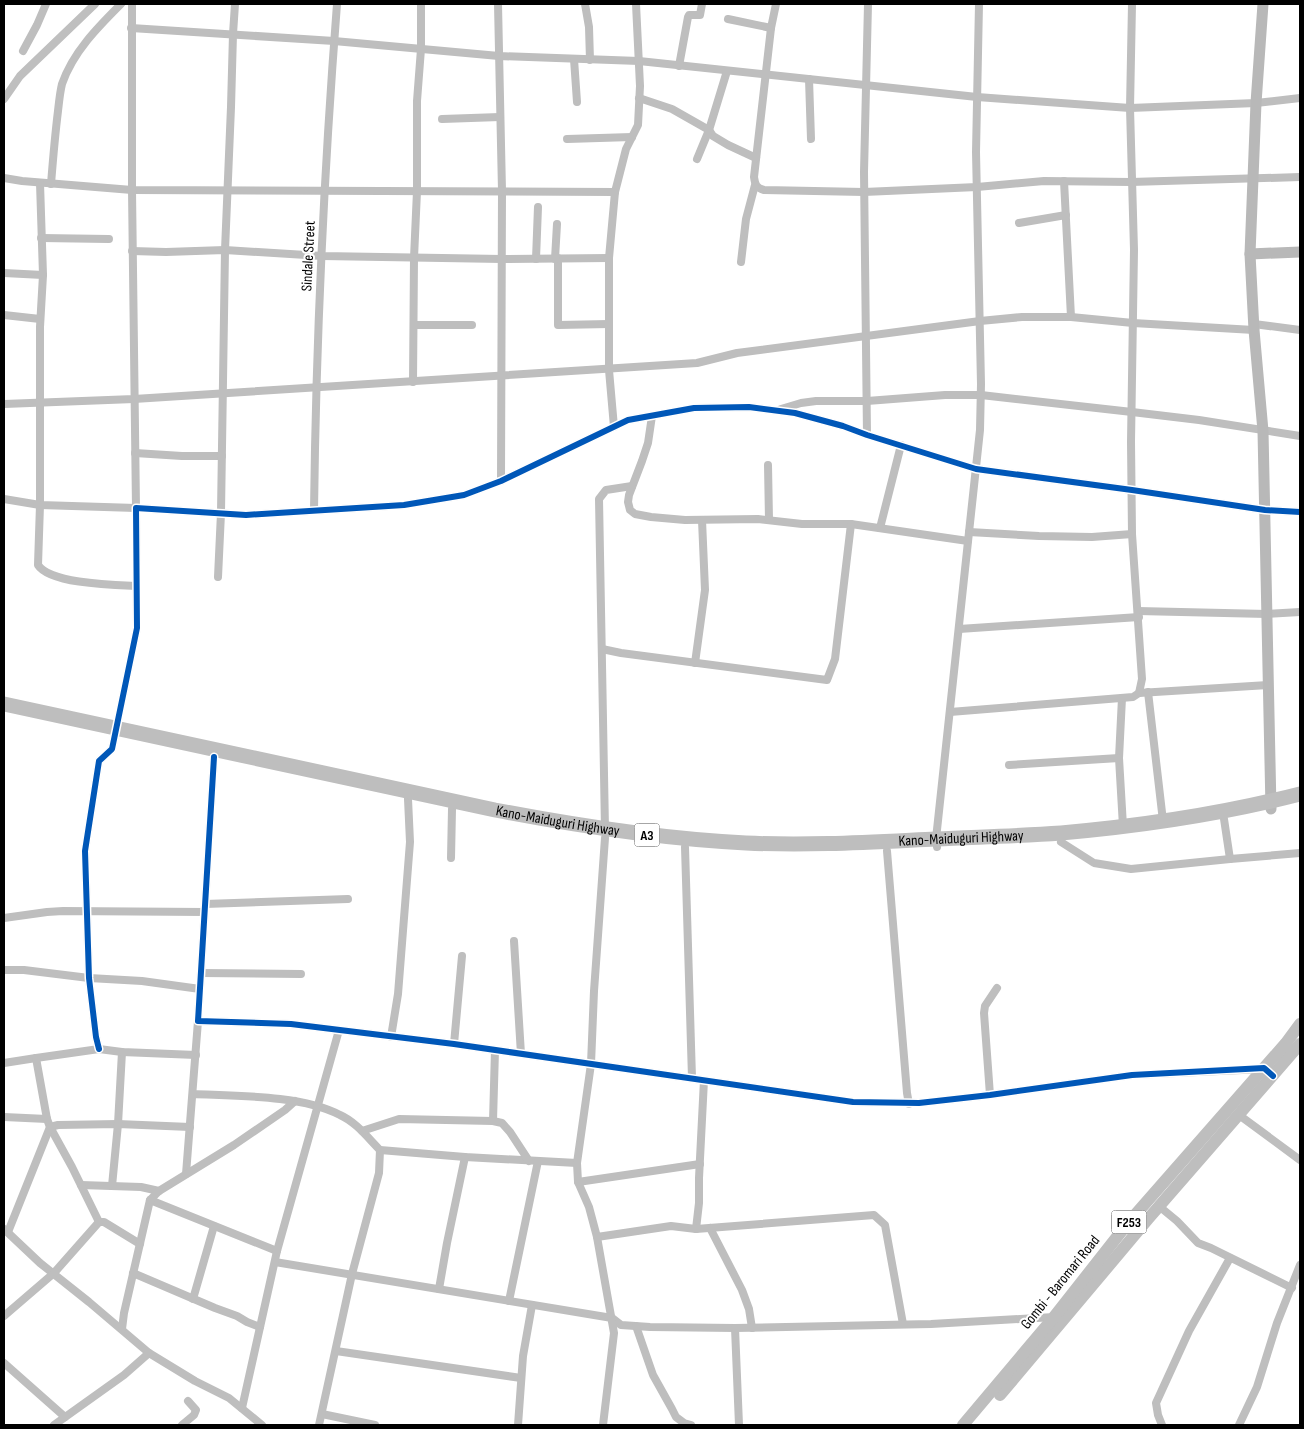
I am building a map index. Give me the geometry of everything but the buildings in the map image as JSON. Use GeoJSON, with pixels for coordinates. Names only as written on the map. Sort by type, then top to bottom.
{"type":"FeatureCollection","features":[{"type":"Feature","properties":{"kind":"highway","name":"Kano-Maiduguri Highway"},"geometry":{"type":"LineString","coordinates":[[4,704],[214,758],[556,830],[605,834],[778,844],[1062,842],[1165,830],[1224,820],[1300,794]]}},
{"type":"Feature","properties":{"kind":"highway","name":"Kano-Maiduguri Highway"},"geometry":{"type":"LineString","coordinates":[[4,712],[115,732],[605,834],[685,847],[787,853],[887,851],[937,843],[1061,834],[1271,805],[1300,803]]}},
{"type":"Feature","properties":{"kind":"main road","name":"Gombi - Baromari Road"},"geometry":{"type":"LineString","coordinates":[[974,1425],[984,1407],[1128,1223],[1268,1072],[1295,1047],[1300,1024]]}},
{"type":"Feature","properties":{"kind":"main road","name":"Gombi - Baromari Road"},"geometry":{"type":"LineString","coordinates":[[963,1425],[984,1407],[1240,1115],[1268,1072]]}},
{"type":"Feature","properties":{"kind":"street"},"geometry":{"type":"LineString","coordinates":[[23,51],[46,4]]}},
{"type":"Feature","properties":{"kind":"street"},"geometry":{"type":"LineString","coordinates":[[51,184],[62,86],[80,49],[121,4]]}},
{"type":"Feature","properties":{"kind":"street"},"geometry":{"type":"LineString","coordinates":[[99,1049],[89,978],[85,851],[99,761],[112,749],[137,628],[132,251],[132,4]]}},
{"type":"Feature","properties":{"kind":"street"},"geometry":{"type":"LineString","coordinates":[[218,577],[221,513],[225,250],[235,4]]}},
{"type":"Feature","properties":{"kind":"street","name":"Sindale Street"},"geometry":{"type":"LineString","coordinates":[[314,511],[316,387],[324,190],[337,4]]}},
{"type":"Feature","properties":{"kind":"street"},"geometry":{"type":"LineString","coordinates":[[413,382],[417,102],[421,49],[420,4]]}},
{"type":"Feature","properties":{"kind":"street"},"geometry":{"type":"LineString","coordinates":[[498,4],[502,191],[501,481]]}},
{"type":"Feature","properties":{"kind":"street"},"geometry":{"type":"LineString","coordinates":[[585,4],[589,27],[590,60]]}},
{"type":"Feature","properties":{"kind":"street"},"geometry":{"type":"LineString","coordinates":[[614,427],[610,370],[608,258],[615,192],[626,149],[638,125],[639,61],[636,4]]}},
{"type":"Feature","properties":{"kind":"street"},"geometry":{"type":"LineString","coordinates":[[679,66],[688,17],[692,14],[700,14],[702,4]]}},
{"type":"Feature","properties":{"kind":"street"},"geometry":{"type":"LineString","coordinates":[[740,262],[746,219],[755,185],[754,176],[765,75],[776,4]]}},
{"type":"Feature","properties":{"kind":"street"},"geometry":{"type":"LineString","coordinates":[[867,434],[864,192],[868,4]]}},
{"type":"Feature","properties":{"kind":"street"},"geometry":{"type":"LineString","coordinates":[[937,843],[980,430],[977,187],[979,4]]}},
{"type":"Feature","properties":{"kind":"street"},"geometry":{"type":"LineString","coordinates":[[1132,4],[1130,108],[1134,250],[1132,534],[1142,679],[1138,693]]}},
{"type":"Feature","properties":{"kind":"street"},"geometry":{"type":"LineString","coordinates":[[1263,4],[1256,103],[1250,254],[1263,431],[1271,805]]}},
{"type":"Feature","properties":{"kind":"street"},"geometry":{"type":"LineString","coordinates":[[728,19],[771,28]]}},
{"type":"Feature","properties":{"kind":"street"},"geometry":{"type":"LineString","coordinates":[[131,28],[334,41],[499,56],[639,61],[977,98],[1130,108],[1256,103],[1300,98]]}},
{"type":"Feature","properties":{"kind":"street"},"geometry":{"type":"LineString","coordinates":[[574,59],[577,102]]}},
{"type":"Feature","properties":{"kind":"street"},"geometry":{"type":"LineString","coordinates":[[697,159],[709,130],[727,71]]}},
{"type":"Feature","properties":{"kind":"street"},"geometry":{"type":"LineString","coordinates":[[809,80],[811,139]]}},
{"type":"Feature","properties":{"kind":"street"},"geometry":{"type":"LineString","coordinates":[[639,98],[672,109],[709,130],[713,136],[756,158]]}},
{"type":"Feature","properties":{"kind":"street"},"geometry":{"type":"LineString","coordinates":[[442,118],[500,118]]}},
{"type":"Feature","properties":{"kind":"street"},"geometry":{"type":"LineString","coordinates":[[567,139],[632,137]]}},
{"type":"Feature","properties":{"kind":"street"},"geometry":{"type":"LineString","coordinates":[[755,185],[758,189],[764,190],[864,192],[977,187],[1044,181],[1132,182],[1252,180],[1300,177]]}},
{"type":"Feature","properties":{"kind":"street"},"geometry":{"type":"LineString","coordinates":[[4,178],[40,183],[132,190],[615,192]]}},
{"type":"Feature","properties":{"kind":"street"},"geometry":{"type":"LineString","coordinates":[[1064,181],[1071,317]]}},
{"type":"Feature","properties":{"kind":"street"},"geometry":{"type":"LineString","coordinates":[[40,183],[43,275],[40,319],[40,505],[38,565],[41,570],[49,574],[86,583],[137,586]]}},
{"type":"Feature","properties":{"kind":"street"},"geometry":{"type":"LineString","coordinates":[[536,259],[538,207]]}},
{"type":"Feature","properties":{"kind":"street"},"geometry":{"type":"LineString","coordinates":[[1019,223],[1066,215]]}},
{"type":"Feature","properties":{"kind":"street"},"geometry":{"type":"LineString","coordinates":[[557,224],[558,325],[609,324]]}},
{"type":"Feature","properties":{"kind":"street"},"geometry":{"type":"LineString","coordinates":[[41,238],[110,239]]}},
{"type":"Feature","properties":{"kind":"street"},"geometry":{"type":"LineString","coordinates":[[132,251],[225,250],[322,256],[502,260],[608,258]]}},
{"type":"Feature","properties":{"kind":"street"},"geometry":{"type":"LineString","coordinates":[[1250,254],[1300,252]]}},
{"type":"Feature","properties":{"kind":"street"},"geometry":{"type":"LineString","coordinates":[[4,273],[43,275]]}},
{"type":"Feature","properties":{"kind":"street"},"geometry":{"type":"LineString","coordinates":[[4,315],[40,319]]}},
{"type":"Feature","properties":{"kind":"street"},"geometry":{"type":"LineString","coordinates":[[4,404],[134,399],[697,363],[737,354],[1022,317],[1071,317],[1133,323],[1300,330]]}},
{"type":"Feature","properties":{"kind":"street"},"geometry":{"type":"LineString","coordinates":[[414,325],[472,325]]}},
{"type":"Feature","properties":{"kind":"street"},"geometry":{"type":"LineString","coordinates":[[777,410],[801,403],[867,401],[945,395],[981,395],[1198,420],[1300,436]]}},
{"type":"Feature","properties":{"kind":"street"},"geometry":{"type":"LineString","coordinates":[[4,499],[40,505],[136,508],[246,515],[404,505],[464,495],[501,481],[628,420],[694,408],[749,406],[795,413],[824,420],[976,469],[1265,510],[1300,512]]}},
{"type":"Feature","properties":{"kind":"street"},"geometry":{"type":"LineString","coordinates":[[652,416],[648,443],[628,495],[630,510],[635,514],[651,517],[702,520],[758,519],[802,524],[851,524],[968,541]]}},
{"type":"Feature","properties":{"kind":"street"},"geometry":{"type":"LineString","coordinates":[[880,528],[901,445]]}},
{"type":"Feature","properties":{"kind":"street"},"geometry":{"type":"LineString","coordinates":[[134,453],[222,456]]}},
{"type":"Feature","properties":{"kind":"street"},"geometry":{"type":"LineString","coordinates":[[768,465],[769,520]]}},
{"type":"Feature","properties":{"kind":"street"},"geometry":{"type":"LineString","coordinates":[[611,1425],[603,1423],[614,1333],[597,1237],[589,1207],[578,1182],[577,1163],[591,1064],[605,834],[599,498],[606,490],[632,486]]}},
{"type":"Feature","properties":{"kind":"street"},"geometry":{"type":"LineString","coordinates":[[695,663],[705,590],[702,520]]}},
{"type":"Feature","properties":{"kind":"street"},"geometry":{"type":"LineString","coordinates":[[602,649],[827,680],[835,658],[851,524]]}},
{"type":"Feature","properties":{"kind":"street"},"geometry":{"type":"LineString","coordinates":[[969,532],[1038,536],[1132,534]]}},
{"type":"Feature","properties":{"kind":"street"},"geometry":{"type":"LineString","coordinates":[[959,629],[1138,614],[1266,614],[1300,612]]}},
{"type":"Feature","properties":{"kind":"street"},"geometry":{"type":"LineString","coordinates":[[950,712],[1133,697],[1138,693],[1148,692],[1268,685]]}},
{"type":"Feature","properties":{"kind":"street"},"geometry":{"type":"LineString","coordinates":[[1148,692],[1163,821]]}},
{"type":"Feature","properties":{"kind":"street"},"geometry":{"type":"LineString","coordinates":[[1122,698],[1120,758],[1124,826]]}},
{"type":"Feature","properties":{"kind":"street"},"geometry":{"type":"LineString","coordinates":[[186,1174],[196,1055],[214,758]]}},
{"type":"Feature","properties":{"kind":"street"},"geometry":{"type":"LineString","coordinates":[[1009,765],[1120,758]]}},
{"type":"Feature","properties":{"kind":"street"},"geometry":{"type":"LineString","coordinates":[[391,1037],[398,994],[410,842],[408,799]]}},
{"type":"Feature","properties":{"kind":"street"},"geometry":{"type":"LineString","coordinates":[[451,858],[452,809]]}},
{"type":"Feature","properties":{"kind":"street"},"geometry":{"type":"LineString","coordinates":[[1224,820],[1230,859]]}},
{"type":"Feature","properties":{"kind":"street"},"geometry":{"type":"LineString","coordinates":[[1062,842],[1094,863],[1131,870],[1300,853]]}},
{"type":"Feature","properties":{"kind":"street"},"geometry":{"type":"LineString","coordinates":[[685,847],[692,1078]]}},
{"type":"Feature","properties":{"kind":"street"},"geometry":{"type":"LineString","coordinates":[[887,851],[909,1104]]}},
{"type":"Feature","properties":{"kind":"street"},"geometry":{"type":"LineString","coordinates":[[4,918],[47,912],[205,908],[348,899]]}},
{"type":"Feature","properties":{"kind":"street"},"geometry":{"type":"LineString","coordinates":[[514,941],[521,1054]]}},
{"type":"Feature","properties":{"kind":"street"},"geometry":{"type":"LineString","coordinates":[[454,1044],[462,956]]}},
{"type":"Feature","properties":{"kind":"street"},"geometry":{"type":"LineString","coordinates":[[4,970],[24,970],[200,988]]}},
{"type":"Feature","properties":{"kind":"street"},"geometry":{"type":"LineString","coordinates":[[201,973],[301,974]]}},
{"type":"Feature","properties":{"kind":"street"},"geometry":{"type":"LineString","coordinates":[[990,1095],[984,1013],[985,1006],[997,988]]}},
{"type":"Feature","properties":{"kind":"street"},"geometry":{"type":"LineString","coordinates":[[198,1021],[292,1024],[454,1044],[853,1102],[909,1104],[990,1095],[1132,1075],[1268,1072]]}},
{"type":"Feature","properties":{"kind":"street"},"geometry":{"type":"LineString","coordinates":[[242,1408],[277,1251],[339,1030]]}},
{"type":"Feature","properties":{"kind":"street"},"geometry":{"type":"LineString","coordinates":[[4,1063],[99,1049],[122,1052],[196,1055]]}},
{"type":"Feature","properties":{"kind":"street"},"geometry":{"type":"LineString","coordinates":[[493,1121],[495,1050]]}},
{"type":"Feature","properties":{"kind":"street"},"geometry":{"type":"LineString","coordinates":[[112,1186],[122,1052]]}},
{"type":"Feature","properties":{"kind":"street"},"geometry":{"type":"LineString","coordinates":[[36,1058],[50,1127],[99,1222]]}},
{"type":"Feature","properties":{"kind":"street"},"geometry":{"type":"LineString","coordinates":[[696,1229],[699,1203],[704,1080]]}},
{"type":"Feature","properties":{"kind":"street"},"geometry":{"type":"LineString","coordinates":[[193,1094],[295,1101],[317,1106],[341,1115],[362,1131],[380,1150],[577,1163]]}},
{"type":"Feature","properties":{"kind":"street"},"geometry":{"type":"LineString","coordinates":[[122,1329],[150,1200],[159,1191],[234,1145],[295,1101]]}},
{"type":"Feature","properties":{"kind":"street"},"geometry":{"type":"LineString","coordinates":[[1240,1115],[1300,1160]]}},
{"type":"Feature","properties":{"kind":"street"},"geometry":{"type":"LineString","coordinates":[[4,1117],[47,1119]]}},
{"type":"Feature","properties":{"kind":"street"},"geometry":{"type":"LineString","coordinates":[[362,1131],[399,1119],[493,1121],[502,1123],[529,1161]]}},
{"type":"Feature","properties":{"kind":"street"},"geometry":{"type":"LineString","coordinates":[[50,1127],[58,1125],[118,1124],[190,1127]]}},
{"type":"Feature","properties":{"kind":"street"},"geometry":{"type":"LineString","coordinates":[[50,1127],[6,1231],[40,1263],[54,1272],[149,1353],[195,1381],[229,1398],[262,1425]]}},
{"type":"Feature","properties":{"kind":"street"},"geometry":{"type":"LineString","coordinates":[[319,1425],[352,1274],[379,1172],[380,1150]]}},
{"type":"Feature","properties":{"kind":"street"},"geometry":{"type":"LineString","coordinates":[[440,1289],[447,1243],[465,1157]]}},
{"type":"Feature","properties":{"kind":"street"},"geometry":{"type":"LineString","coordinates":[[509,1301],[538,1161]]}},
{"type":"Feature","properties":{"kind":"street"},"geometry":{"type":"LineString","coordinates":[[578,1182],[700,1164]]}},
{"type":"Feature","properties":{"kind":"street"},"geometry":{"type":"LineString","coordinates":[[81,1185],[141,1187],[159,1191]]}},
{"type":"Feature","properties":{"kind":"street"},"geometry":{"type":"LineString","coordinates":[[150,1200],[277,1251]]}},
{"type":"Feature","properties":{"kind":"street"},"geometry":{"type":"LineString","coordinates":[[1160,1207],[1177,1220],[1198,1244],[1292,1288]]}},
{"type":"Feature","properties":{"kind":"street"},"geometry":{"type":"LineString","coordinates":[[597,1237],[671,1226],[696,1229],[874,1215],[885,1225],[903,1324]]}},
{"type":"Feature","properties":{"kind":"street"},"geometry":{"type":"LineString","coordinates":[[99,1222],[104,1222],[140,1244]]}},
{"type":"Feature","properties":{"kind":"street"},"geometry":{"type":"LineString","coordinates":[[4,1316],[54,1272],[99,1222]]}},
{"type":"Feature","properties":{"kind":"street"},"geometry":{"type":"LineString","coordinates":[[193,1298],[214,1226]]}},
{"type":"Feature","properties":{"kind":"street"},"geometry":{"type":"LineString","coordinates":[[710,1228],[742,1290],[752,1328]]}},
{"type":"Feature","properties":{"kind":"street"},"geometry":{"type":"LineString","coordinates":[[1162,1425],[1156,1403],[1189,1331],[1230,1258]]}},
{"type":"Feature","properties":{"kind":"street"},"geometry":{"type":"LineString","coordinates":[[275,1262],[612,1318],[621,1325],[752,1328],[1054,1317]]}},
{"type":"Feature","properties":{"kind":"street"},"geometry":{"type":"LineString","coordinates":[[1239,1425],[1257,1387],[1277,1323],[1300,1265]]}},
{"type":"Feature","properties":{"kind":"street"},"geometry":{"type":"LineString","coordinates":[[134,1273],[260,1327]]}},
{"type":"Feature","properties":{"kind":"street"},"geometry":{"type":"LineString","coordinates":[[518,1425],[520,1378],[532,1305]]}},
{"type":"Feature","properties":{"kind":"street"},"geometry":{"type":"LineString","coordinates":[[636,1326],[653,1375],[676,1418],[691,1425]]}},
{"type":"Feature","properties":{"kind":"street"},"geometry":{"type":"LineString","coordinates":[[735,1328],[739,1425]]}},
{"type":"Feature","properties":{"kind":"street"},"geometry":{"type":"LineString","coordinates":[[336,1351],[520,1378]]}},
{"type":"Feature","properties":{"kind":"street"},"geometry":{"type":"LineString","coordinates":[[54,1425],[124,1375],[149,1353]]}},
{"type":"Feature","properties":{"kind":"street"},"geometry":{"type":"LineString","coordinates":[[4,1363],[66,1417]]}},
{"type":"Feature","properties":{"kind":"street"},"geometry":{"type":"LineString","coordinates":[[182,1425],[194,1415],[196,1410],[188,1401]]}},
{"type":"Feature","properties":{"kind":"street"},"geometry":{"type":"LineString","coordinates":[[322,1414],[375,1425]]}},
{"type":"Feature","properties":{"kind":"waterway"},"geometry":{"type":"LineString","coordinates":[[4,99],[20,76],[95,4]]}},
{"type":"Feature","properties":{"kind":"cycle path"},"geometry":{"type":"LineString","coordinates":[[99,1049],[89,978],[85,851],[99,761],[112,749],[137,628],[136,508],[246,515],[404,505],[464,495],[501,481],[628,420],[694,408],[749,407],[795,413],[843,426],[976,469],[1265,510],[1300,512]]}},
{"type":"Feature","properties":{"kind":"cycle path"},"geometry":{"type":"LineString","coordinates":[[214,757],[198,1021],[291,1024],[454,1044],[853,1102],[919,1103],[1132,1075],[1264,1068],[1273,1076]]}}]}
